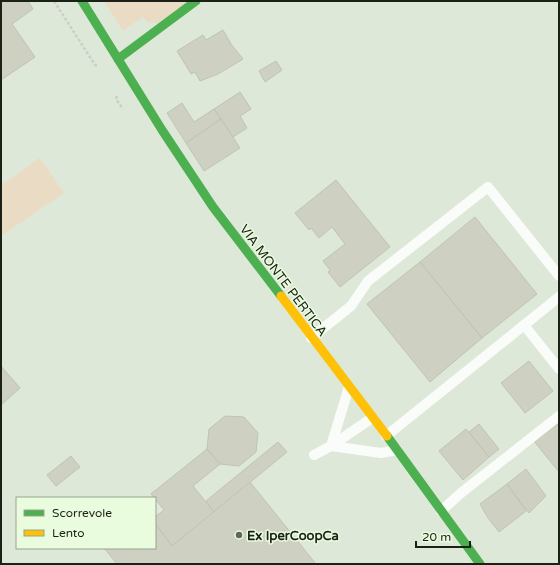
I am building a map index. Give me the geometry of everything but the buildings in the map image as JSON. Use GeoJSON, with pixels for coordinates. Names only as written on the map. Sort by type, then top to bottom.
{"type":"FeatureCollection","features":[{"type":"Feature","properties":{"kind":"main road","name":"VIA MONTE PERTICA"},"geometry":{"type":"LineString","coordinates":[[82,1],[166,136],[209,201],[350,386],[480,564]]}},
{"type":"Feature","properties":{"kind":"main road"},"geometry":{"type":"LineString","coordinates":[[118,59],[196,1]]}},
{"type":"Feature","properties":{"kind":"lane"},"geometry":{"type":"LineString","coordinates":[[312,338],[351,306],[368,282],[488,187],[559,276]]}},
{"type":"Feature","properties":{"kind":"lane"},"geometry":{"type":"LineString","coordinates":[[386,436],[559,297]]}},
{"type":"Feature","properties":{"kind":"lane"},"geometry":{"type":"LineString","coordinates":[[524,325],[559,369]]}},
{"type":"Feature","properties":{"kind":"lane"},"geometry":{"type":"LineString","coordinates":[[331,446],[350,386]]}},
{"type":"Feature","properties":{"kind":"lane"},"geometry":{"type":"LineString","coordinates":[[441,510],[559,416]]}},
{"type":"Feature","properties":{"kind":"lane"},"geometry":{"type":"LineString","coordinates":[[314,454],[331,446],[372,418]]}},
{"type":"Feature","properties":{"kind":"lane"},"geometry":{"type":"LineString","coordinates":[[331,446],[382,453],[397,450]]}},
{"type":"Feature","properties":{"kind":"shaded area"},"geometry":{"type":"Polygon","coordinates":[[[104,1],[200,1],[164,24],[147,22],[143,17],[123,31],[104,1]]]}},
{"type":"Feature","properties":{"kind":"shaded area"},"geometry":{"type":"Polygon","coordinates":[[[40,158],[64,193],[1,236],[1,185],[40,158]]]}},
{"type":"Feature","properties":{"kind":"traffic: fast"},"geometry":{"type":"LineString","coordinates":[[82,1],[162,130],[213,207],[281,296]]}},
{"type":"Feature","properties":{"kind":"traffic: fast"},"geometry":{"type":"LineString","coordinates":[[118,59],[196,1]]}},
{"type":"Feature","properties":{"kind":"traffic: fast"},"geometry":{"type":"LineString","coordinates":[[387,436],[480,564]]}},
{"type":"Feature","properties":{"kind":"traffic: slow"},"geometry":{"type":"LineString","coordinates":[[281,296],[387,436]]}},
{"type":"Feature","properties":{"kind":"place","name":"Ex IperCoopCa"},"geometry":{"type":"Point","coordinates":[239,535]}}]}
